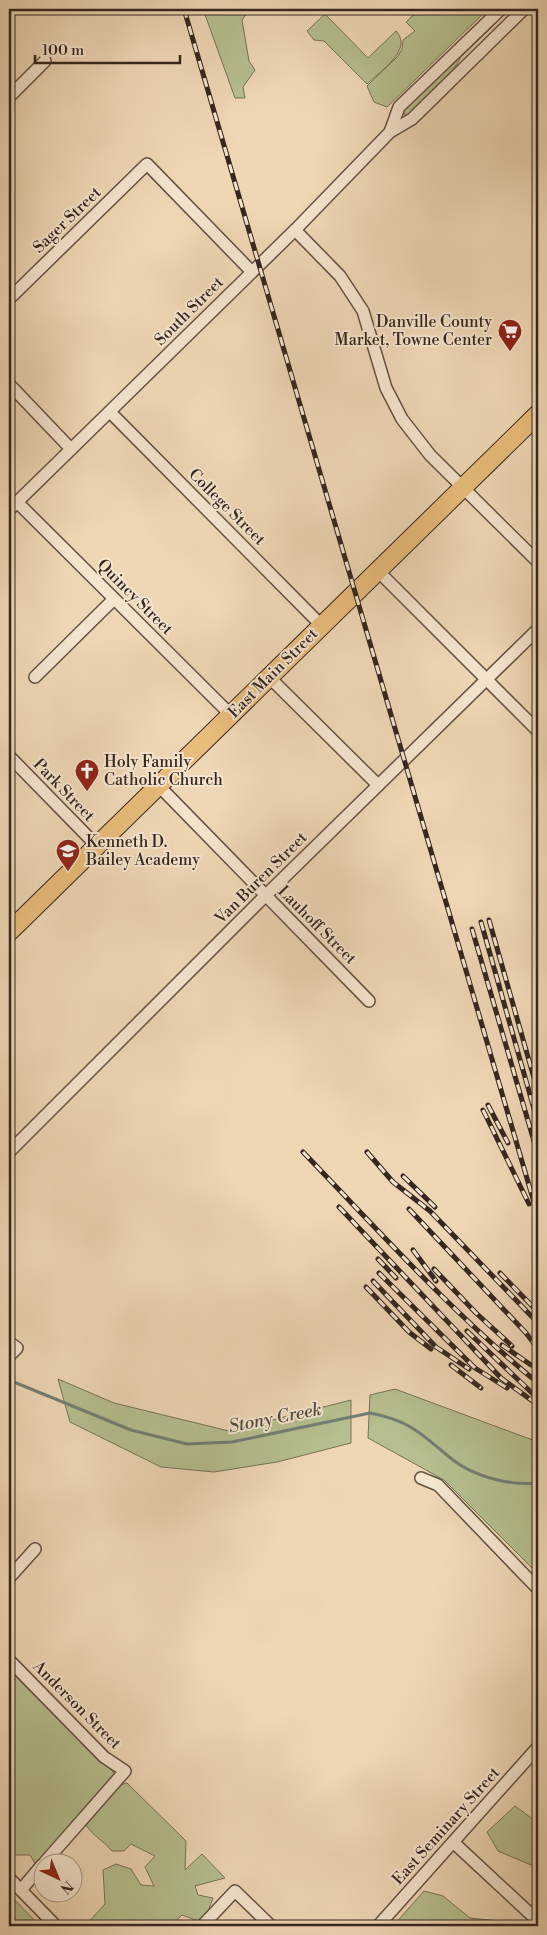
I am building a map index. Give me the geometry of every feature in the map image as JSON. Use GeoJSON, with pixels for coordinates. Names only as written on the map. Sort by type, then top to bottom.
{"type":"FeatureCollection","features":[{"type":"Feature","properties":{"kind":"main road","name":"East Main Street"},"geometry":{"type":"LineString","coordinates":[[9,932],[538,414]]}},
{"type":"Feature","properties":{"kind":"street","name":"South Street"},"geometry":{"type":"LineString","coordinates":[[390,132],[399,107],[501,9]]}},
{"type":"Feature","properties":{"kind":"street","name":"South Street"},"geometry":{"type":"LineString","coordinates":[[13,506],[295,230],[390,132],[412,119],[524,9]]}},
{"type":"Feature","properties":{"kind":"street"},"geometry":{"type":"LineString","coordinates":[[9,97],[45,61]]}},
{"type":"Feature","properties":{"kind":"street","name":"Sager Street"},"geometry":{"type":"LineString","coordinates":[[9,299],[147,164],[252,272]]}},
{"type":"Feature","properties":{"kind":"street"},"geometry":{"type":"LineString","coordinates":[[295,230],[340,276],[363,311],[386,388],[402,419],[430,455],[538,562]]}},
{"type":"Feature","properties":{"kind":"street"},"geometry":{"type":"LineString","coordinates":[[9,384],[71,449]]}},
{"type":"Feature","properties":{"kind":"street","name":"College Street"},"geometry":{"type":"LineString","coordinates":[[110,412],[322,625]]}},
{"type":"Feature","properties":{"kind":"street","name":"Quincy Street"},"geometry":{"type":"LineString","coordinates":[[13,506],[114,599],[231,715]]}},
{"type":"Feature","properties":{"kind":"street"},"geometry":{"type":"LineString","coordinates":[[378,571],[538,732]]}},
{"type":"Feature","properties":{"kind":"street"},"geometry":{"type":"LineString","coordinates":[[35,677],[114,599]]}},
{"type":"Feature","properties":{"kind":"street","name":"Van Buren Street"},"geometry":{"type":"LineString","coordinates":[[9,1152],[265,896],[538,629]]}},
{"type":"Feature","properties":{"kind":"street"},"geometry":{"type":"LineString","coordinates":[[270,677],[378,786]]}},
{"type":"Feature","properties":{"kind":"street","name":"Park Street"},"geometry":{"type":"LineString","coordinates":[[9,756],[96,846]]}},
{"type":"Feature","properties":{"kind":"street","name":"Lauhoff Street"},"geometry":{"type":"LineString","coordinates":[[159,786],[369,1001]]}},
{"type":"Feature","properties":{"kind":"street"},"geometry":{"type":"LineString","coordinates":[[421,1478],[438,1485],[538,1589]]}},
{"type":"Feature","properties":{"kind":"street"},"geometry":{"type":"LineString","coordinates":[[9,1578],[34,1549]]}},
{"type":"Feature","properties":{"kind":"street","name":"Anderson Street"},"geometry":{"type":"LineString","coordinates":[[9,1660],[104,1757],[125,1771],[54,1852]]}},
{"type":"Feature","properties":{"kind":"street","name":"East Seminary Street"},"geometry":{"type":"LineString","coordinates":[[378,1926],[538,1747]]}},
{"type":"Feature","properties":{"kind":"street"},"geometry":{"type":"LineString","coordinates":[[453,1842],[538,1921]]}},
{"type":"Feature","properties":{"kind":"street"},"geometry":{"type":"LineString","coordinates":[[9,1878],[56,1926]]}},
{"type":"Feature","properties":{"kind":"street"},"geometry":{"type":"LineString","coordinates":[[21,1890],[32,1878]]}},
{"type":"Feature","properties":{"kind":"street"},"geometry":{"type":"LineString","coordinates":[[202,1926],[235,1891],[271,1926]]}},
{"type":"Feature","properties":{"kind":"green space"},"geometry":{"type":"Polygon","coordinates":[[[203,9],[250,9],[242,20],[249,61],[255,70],[243,87],[245,98],[235,98],[203,9]]]}},
{"type":"Feature","properties":{"kind":"green space"},"geometry":{"type":"Polygon","coordinates":[[[420,9],[485,9],[485,12],[387,107],[374,102],[367,86],[398,56],[402,49],[403,40],[415,31],[406,22],[420,9]]]}},
{"type":"Feature","properties":{"kind":"green space"},"geometry":{"type":"Polygon","coordinates":[[[325,14],[368,58],[396,31],[400,38],[401,46],[398,53],[367,84],[324,41],[314,40],[307,31],[325,14]]]}},
{"type":"Feature","properties":{"kind":"green space"},"geometry":{"type":"Polygon","coordinates":[[[494,22],[494,25],[461,57],[448,78],[410,115],[404,114],[404,108],[494,22]]]}},
{"type":"Feature","properties":{"kind":"green space"},"geometry":{"type":"Polygon","coordinates":[[[58,1379],[114,1403],[229,1431],[351,1400],[351,1443],[277,1462],[214,1472],[161,1467],[70,1422],[58,1379]]]}},
{"type":"Feature","properties":{"kind":"green space"},"geometry":{"type":"Polygon","coordinates":[[[395,1389],[538,1442],[538,1574],[444,1480],[368,1438],[370,1395],[395,1389]]]}},
{"type":"Feature","properties":{"kind":"green space"},"geometry":{"type":"Polygon","coordinates":[[[9,1666],[115,1774],[47,1852],[32,1852],[32,1858],[30,1855],[9,1855],[9,1666]]]}},
{"type":"Feature","properties":{"kind":"green space"},"geometry":{"type":"Polygon","coordinates":[[[127,1783],[186,1841],[185,1870],[202,1854],[225,1878],[195,1886],[198,1895],[213,1898],[207,1914],[198,1921],[182,1915],[170,1926],[135,1926],[136,1923],[118,1924],[116,1926],[88,1926],[87,1924],[105,1904],[103,1870],[116,1864],[131,1869],[141,1885],[154,1886],[145,1867],[155,1856],[131,1844],[124,1851],[112,1851],[86,1825],[120,1785],[127,1783]]]}},
{"type":"Feature","properties":{"kind":"green space"},"geometry":{"type":"Polygon","coordinates":[[[515,1806],[538,1823],[538,1868],[498,1851],[487,1832],[515,1806]]]}},
{"type":"Feature","properties":{"kind":"green space"},"geometry":{"type":"Polygon","coordinates":[[[424,1891],[443,1896],[470,1918],[500,1921],[502,1926],[393,1926],[424,1891]]]}},
{"type":"Feature","properties":{"kind":"green space"},"geometry":{"type":"Polygon","coordinates":[[[9,1894],[40,1926],[9,1926],[9,1894]]]}},
{"type":"Feature","properties":{"kind":"waterway","name":"Stony Creek"},"geometry":{"type":"LineString","coordinates":[[9,1380],[131,1430],[187,1444],[232,1442],[370,1413],[396,1420],[416,1430],[453,1460],[482,1476],[505,1482],[538,1483]]}},
{"type":"Feature","properties":{"kind":"railway"},"geometry":{"type":"LineString","coordinates":[[184,9],[538,1216]]}},
{"type":"Feature","properties":{"kind":"railway"},"geometry":{"type":"LineString","coordinates":[[489,920],[538,1092]]}},
{"type":"Feature","properties":{"kind":"railway"},"geometry":{"type":"LineString","coordinates":[[481,922],[538,1123]]}},
{"type":"Feature","properties":{"kind":"railway"},"geometry":{"type":"LineString","coordinates":[[472,929],[538,1155]]}},
{"type":"Feature","properties":{"kind":"railway"},"geometry":{"type":"LineString","coordinates":[[488,1105],[508,1143]]}},
{"type":"Feature","properties":{"kind":"railway"},"geometry":{"type":"LineString","coordinates":[[483,1110],[529,1204]]}},
{"type":"Feature","properties":{"kind":"railway"},"geometry":{"type":"LineString","coordinates":[[303,1152],[446,1300],[538,1383]]}},
{"type":"Feature","properties":{"kind":"railway"},"geometry":{"type":"LineString","coordinates":[[367,1152],[393,1182],[430,1211],[538,1323]]}},
{"type":"Feature","properties":{"kind":"railway"},"geometry":{"type":"LineString","coordinates":[[403,1176],[435,1207]]}},
{"type":"Feature","properties":{"kind":"railway"},"geometry":{"type":"LineString","coordinates":[[339,1207],[501,1378],[538,1405]]}},
{"type":"Feature","properties":{"kind":"railway"},"geometry":{"type":"LineString","coordinates":[[409,1209],[526,1333],[538,1349]]}},
{"type":"Feature","properties":{"kind":"railway"},"geometry":{"type":"LineString","coordinates":[[413,1250],[436,1281]]}},
{"type":"Feature","properties":{"kind":"railway"},"geometry":{"type":"LineString","coordinates":[[378,1259],[396,1278]]}},
{"type":"Feature","properties":{"kind":"railway"},"geometry":{"type":"LineString","coordinates":[[434,1269],[476,1313],[512,1346]]}},
{"type":"Feature","properties":{"kind":"railway"},"geometry":{"type":"LineString","coordinates":[[379,1273],[475,1368],[507,1388]]}},
{"type":"Feature","properties":{"kind":"railway"},"geometry":{"type":"LineString","coordinates":[[500,1273],[538,1312]]}},
{"type":"Feature","properties":{"kind":"railway"},"geometry":{"type":"LineString","coordinates":[[373,1281],[436,1347],[469,1369]]}},
{"type":"Feature","properties":{"kind":"railway"},"geometry":{"type":"LineString","coordinates":[[366,1287],[409,1332],[431,1349]]}},
{"type":"Feature","properties":{"kind":"railway"},"geometry":{"type":"LineString","coordinates":[[467,1331],[532,1393]]}},
{"type":"Feature","properties":{"kind":"railway"},"geometry":{"type":"LineString","coordinates":[[502,1345],[531,1365]]}},
{"type":"Feature","properties":{"kind":"railway"},"geometry":{"type":"LineString","coordinates":[[451,1365],[481,1388]]}},
{"type":"Feature","properties":{"kind":"place","name":"Danville County Market, Towne Center"},"geometry":{"type":"Point","coordinates":[510,352]}},
{"type":"Feature","properties":{"kind":"place","name":"Holy Family Catholic Church"},"geometry":{"type":"Point","coordinates":[87,792]}},
{"type":"Feature","properties":{"kind":"place","name":"Kenneth D. Bailey Academy"},"geometry":{"type":"Point","coordinates":[68,872]}}]}
